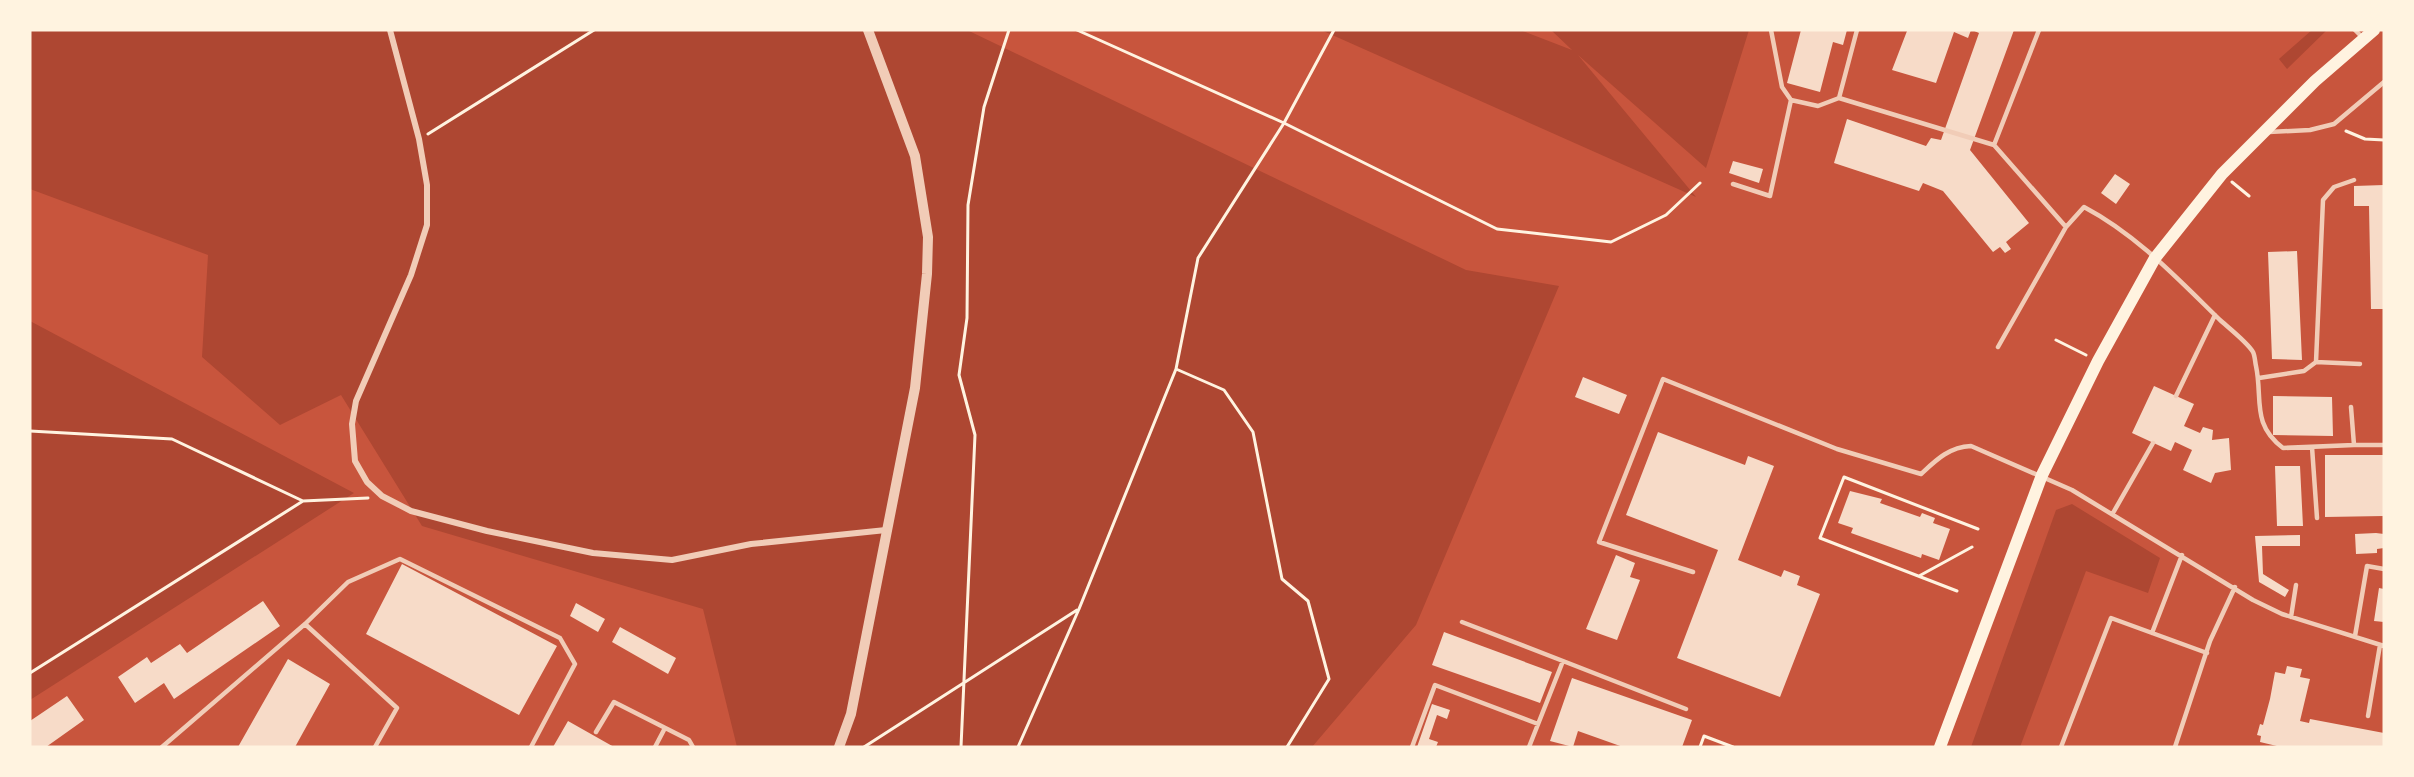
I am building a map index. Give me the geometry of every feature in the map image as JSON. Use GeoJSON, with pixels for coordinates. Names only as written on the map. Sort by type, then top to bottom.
{"type":"FeatureCollection","features":[{"type":"Feature","properties":{"kind":"main road"},"geometry":{"type":"LineString","coordinates":[[1940,747],[2042,475],[2098,361],[2155,258],[2222,174],[2359,34],[2374,30]]}},
{"type":"Feature","properties":{"kind":"street"},"geometry":{"type":"LineString","coordinates":[[390,30],[419,139],[427,185],[427,225],[411,275],[356,401],[352,424],[355,461],[367,482],[382,496],[411,511],[487,531],[593,553],[672,560],[751,544],[886,530]]}},
{"type":"Feature","properties":{"kind":"street"},"geometry":{"type":"LineString","coordinates":[[839,747],[851,714],[915,388],[928,237],[915,156],[868,30]]}},
{"type":"Feature","properties":{"kind":"lane"},"geometry":{"type":"LineString","coordinates":[[1771,30],[1782,87],[1791,100],[1818,106],[1839,98],[1994,145],[2066,227]]}},
{"type":"Feature","properties":{"kind":"lane"},"geometry":{"type":"LineString","coordinates":[[1839,98],[1857,30]]}},
{"type":"Feature","properties":{"kind":"lane"},"geometry":{"type":"LineString","coordinates":[[1994,145],[2039,30]]}},
{"type":"Feature","properties":{"kind":"lane"},"geometry":{"type":"LineString","coordinates":[[2263,132],[2310,130],[2334,124],[2384,82]]}},
{"type":"Feature","properties":{"kind":"lane"},"geometry":{"type":"LineString","coordinates":[[1733,184],[1770,196],[1791,100]]}},
{"type":"Feature","properties":{"kind":"lane"},"geometry":{"type":"LineString","coordinates":[[2316,362],[2323,200],[2334,186],[2354,180]]}},
{"type":"Feature","properties":{"kind":"lane"},"geometry":{"type":"LineString","coordinates":[[1998,347],[2066,227],[2084,207],[2106,218],[2179,278],[2253,352],[2259,378],[2259,407],[2263,426],[2283,448],[2384,445]]}},
{"type":"Feature","properties":{"kind":"lane"},"geometry":{"type":"LineString","coordinates":[[2176,396],[2215,315]]}},
{"type":"Feature","properties":{"kind":"lane"},"geometry":{"type":"LineString","coordinates":[[2259,378],[2304,371],[2316,362],[2360,364]]}},
{"type":"Feature","properties":{"kind":"lane"},"geometry":{"type":"LineString","coordinates":[[1693,572],[1599,542],[1663,379],[1837,448],[1921,474],[1941,456],[1958,447],[1971,446],[2042,475],[2113,513],[2253,600],[2291,616],[2382,645],[2368,716]]}},
{"type":"Feature","properties":{"kind":"lane"},"geometry":{"type":"LineString","coordinates":[[2351,407],[2354,445]]}},
{"type":"Feature","properties":{"kind":"lane"},"geometry":{"type":"LineString","coordinates":[[2113,513],[2153,443]]}},
{"type":"Feature","properties":{"kind":"lane"},"geometry":{"type":"LineString","coordinates":[[2312,447],[2317,518]]}},
{"type":"Feature","properties":{"kind":"lane"},"geometry":{"type":"LineString","coordinates":[[2151,633],[2182,555]]}},
{"type":"Feature","properties":{"kind":"lane"},"geometry":{"type":"LineString","coordinates":[[162,747],[305,624],[348,582],[400,559],[560,638],[575,664],[531,747]]}},
{"type":"Feature","properties":{"kind":"lane"},"geometry":{"type":"LineString","coordinates":[[2355,636],[2367,566],[2384,569]]}},
{"type":"Feature","properties":{"kind":"lane"},"geometry":{"type":"LineString","coordinates":[[2291,616],[2296,585]]}},
{"type":"Feature","properties":{"kind":"lane"},"geometry":{"type":"LineString","coordinates":[[2175,747],[2207,653],[2235,587]]}},
{"type":"Feature","properties":{"kind":"lane"},"geometry":{"type":"LineString","coordinates":[[2061,747],[2111,618],[2207,653]]}},
{"type":"Feature","properties":{"kind":"lane"},"geometry":{"type":"LineString","coordinates":[[1462,622],[1686,709]]}},
{"type":"Feature","properties":{"kind":"lane"},"geometry":{"type":"LineString","coordinates":[[305,624],[397,708],[375,747]]}},
{"type":"Feature","properties":{"kind":"lane"},"geometry":{"type":"LineString","coordinates":[[1529,747],[1563,661]]}},
{"type":"Feature","properties":{"kind":"lane"},"geometry":{"type":"LineString","coordinates":[[1413,747],[1435,685],[1538,724]]}},
{"type":"Feature","properties":{"kind":"lane"},"geometry":{"type":"LineString","coordinates":[[596,732],[614,702],[689,740],[693,747]]}},
{"type":"Feature","properties":{"kind":"lane"},"geometry":{"type":"LineString","coordinates":[[655,747],[665,728]]}},
{"type":"Feature","properties":{"kind":"path"},"geometry":{"type":"LineString","coordinates":[[419,139],[594,30]]}},
{"type":"Feature","properties":{"kind":"path"},"geometry":{"type":"LineString","coordinates":[[961,747],[975,435],[959,375],[967,318],[968,205],[984,107],[1009,30]]}},
{"type":"Feature","properties":{"kind":"path"},"geometry":{"type":"LineString","coordinates":[[1077,30],[1284,123],[1497,229],[1611,242],[1666,215],[1700,183]]}},
{"type":"Feature","properties":{"kind":"path"},"geometry":{"type":"LineString","coordinates":[[1018,747],[1079,609],[1176,369],[1198,258],[1284,123],[1334,30]]}},
{"type":"Feature","properties":{"kind":"path"},"geometry":{"type":"LineString","coordinates":[[2346,130],[2365,140],[2384,140]]}},
{"type":"Feature","properties":{"kind":"path"},"geometry":{"type":"LineString","coordinates":[[2222,174],[2249,196]]}},
{"type":"Feature","properties":{"kind":"path"},"geometry":{"type":"LineString","coordinates":[[2056,340],[2098,361]]}},
{"type":"Feature","properties":{"kind":"path"},"geometry":{"type":"LineString","coordinates":[[1176,369],[1224,390],[1253,432],[1282,579],[1308,601],[1329,679],[1287,747]]}},
{"type":"Feature","properties":{"kind":"path"},"geometry":{"type":"LineString","coordinates":[[30,431],[172,439],[303,501]]}},
{"type":"Feature","properties":{"kind":"path"},"geometry":{"type":"LineString","coordinates":[[1957,591],[1820,538],[1844,477],[1978,529]]}},
{"type":"Feature","properties":{"kind":"path"},"geometry":{"type":"LineString","coordinates":[[30,673],[303,501],[382,496]]}},
{"type":"Feature","properties":{"kind":"path"},"geometry":{"type":"LineString","coordinates":[[1919,576],[1972,547]]}},
{"type":"Feature","properties":{"kind":"path"},"geometry":{"type":"LineString","coordinates":[[864,747],[1079,609]]}},
{"type":"Feature","properties":{"kind":"path"},"geometry":{"type":"LineString","coordinates":[[1700,747],[1704,736],[1733,747]]}},
{"type":"Feature","properties":{"kind":"shaded area"},"geometry":{"type":"Polygon","coordinates":[[[30,30],[967,30],[1466,270],[1559,286],[1416,625],[1312,747],[737,747],[703,609],[422,526],[341,395],[280,425],[202,357],[208,255],[30,189],[30,30]]]}},
{"type":"Feature","properties":{"kind":"shaded area"},"geometry":{"type":"Polygon","coordinates":[[[1321,30],[1520,30],[1572,50],[1551,30],[1749,30],[1706,168],[1578,55],[1696,197],[1321,30]]]}},
{"type":"Feature","properties":{"kind":"shaded area"},"geometry":{"type":"Polygon","coordinates":[[[2312,30],[2327,30],[2287,69],[2279,59],[2312,30]]]}},
{"type":"Feature","properties":{"kind":"shaded area"},"geometry":{"type":"Polygon","coordinates":[[[30,321],[354,493],[30,700],[30,321]]]}},
{"type":"Feature","properties":{"kind":"shaded area"},"geometry":{"type":"Polygon","coordinates":[[[2072,504],[2160,558],[2148,593],[2086,571],[2020,747],[1971,747],[2056,510],[2072,504]]]}},
{"type":"Feature","properties":{"kind":"building"},"geometry":{"type":"Polygon","coordinates":[[[1801,30],[1847,30],[1843,45],[1833,42],[1820,92],[1787,83],[1801,30]]]}},
{"type":"Feature","properties":{"kind":"building"},"geometry":{"type":"Polygon","coordinates":[[[1971,30],[1968,38],[1954,32],[1936,83],[1892,70],[1907,31],[1971,30]]]}},
{"type":"Feature","properties":{"kind":"building"},"geometry":{"type":"Polygon","coordinates":[[[1972,30],[2014,30],[1970,150],[2029,223],[2006,242],[2011,249],[2005,253],[2000,247],[1993,252],[1943,191],[1923,183],[1919,191],[1834,163],[1847,119],[1926,146],[1931,138],[1941,140],[1979,33],[1972,30]]]}},
{"type":"Feature","properties":{"kind":"building"},"geometry":{"type":"Polygon","coordinates":[[[1733,161],[1763,169],[1759,183],[1729,173],[1733,161]]]}},
{"type":"Feature","properties":{"kind":"building"},"geometry":{"type":"Polygon","coordinates":[[[2115,174],[2130,184],[2116,204],[2101,193],[2115,174]]]}},
{"type":"Feature","properties":{"kind":"building"},"geometry":{"type":"Polygon","coordinates":[[[2384,185],[2384,309],[2371,309],[2369,206],[2354,206],[2354,186],[2384,185]]]}},
{"type":"Feature","properties":{"kind":"building"},"geometry":{"type":"Polygon","coordinates":[[[2297,251],[2302,360],[2272,359],[2268,252],[2297,251]]]}},
{"type":"Feature","properties":{"kind":"building"},"geometry":{"type":"Polygon","coordinates":[[[1583,377],[1627,395],[1619,414],[1575,397],[1583,377]]]}},
{"type":"Feature","properties":{"kind":"building"},"geometry":{"type":"Polygon","coordinates":[[[2154,386],[2194,404],[2184,426],[2200,433],[2203,427],[2213,430],[2212,440],[2229,438],[2231,470],[2215,473],[2211,483],[2183,470],[2192,450],[2175,442],[2171,451],[2132,433],[2154,386]]]}},
{"type":"Feature","properties":{"kind":"building"},"geometry":{"type":"Polygon","coordinates":[[[2273,396],[2332,397],[2333,436],[2273,435],[2273,396]]]}},
{"type":"Feature","properties":{"kind":"building"},"geometry":{"type":"Polygon","coordinates":[[[1658,432],[1745,465],[1748,456],[1774,466],[1738,560],[1781,577],[1784,570],[1800,576],[1797,585],[1820,594],[1780,697],[1677,658],[1718,550],[1626,515],[1658,432]]]}},
{"type":"Feature","properties":{"kind":"building"},"geometry":{"type":"Polygon","coordinates":[[[2325,455],[2384,455],[2384,516],[2325,517],[2325,455]]]}},
{"type":"Feature","properties":{"kind":"building"},"geometry":{"type":"Polygon","coordinates":[[[2275,466],[2300,466],[2303,526],[2277,526],[2275,466]]]}},
{"type":"Feature","properties":{"kind":"building"},"geometry":{"type":"Polygon","coordinates":[[[1850,491],[1882,499],[1880,503],[1920,517],[1922,513],[1935,518],[1933,523],[1950,529],[1939,560],[1922,554],[1921,558],[1851,533],[1853,528],[1838,523],[1850,491]]]}},
{"type":"Feature","properties":{"kind":"building"},"geometry":{"type":"Polygon","coordinates":[[[2355,534],[2384,534],[2384,548],[2377,549],[2377,553],[2356,554],[2355,534]]]}},
{"type":"Feature","properties":{"kind":"building"},"geometry":{"type":"Polygon","coordinates":[[[2300,535],[2300,546],[2262,546],[2263,574],[2289,590],[2285,597],[2259,582],[2255,536],[2300,535]]]}},
{"type":"Feature","properties":{"kind":"building"},"geometry":{"type":"Polygon","coordinates":[[[1616,555],[1635,563],[1630,577],[1640,580],[1617,640],[1586,629],[1616,555]]]}},
{"type":"Feature","properties":{"kind":"building"},"geometry":{"type":"Polygon","coordinates":[[[402,564],[557,646],[519,715],[366,634],[402,564]]]}},
{"type":"Feature","properties":{"kind":"building"},"geometry":{"type":"Polygon","coordinates":[[[2379,588],[2384,589],[2384,622],[2374,621],[2379,588]]]}},
{"type":"Feature","properties":{"kind":"building"},"geometry":{"type":"Polygon","coordinates":[[[263,601],[280,626],[174,699],[164,683],[135,703],[118,677],[147,657],[151,663],[180,644],[187,653],[263,601]]]}},
{"type":"Feature","properties":{"kind":"building"},"geometry":{"type":"Polygon","coordinates":[[[576,603],[605,619],[598,632],[570,616],[576,603]]]}},
{"type":"Feature","properties":{"kind":"building"},"geometry":{"type":"Polygon","coordinates":[[[620,627],[676,658],[668,674],[612,642],[620,627]]]}},
{"type":"Feature","properties":{"kind":"building"},"geometry":{"type":"Polygon","coordinates":[[[1444,632],[1552,672],[1540,703],[1432,665],[1444,632]]]}},
{"type":"Feature","properties":{"kind":"building"},"geometry":{"type":"Polygon","coordinates":[[[288,659],[330,684],[295,747],[238,747],[288,659]]]}},
{"type":"Feature","properties":{"kind":"building"},"geometry":{"type":"Polygon","coordinates":[[[2287,666],[2302,669],[2300,677],[2310,679],[2300,721],[2309,723],[2310,719],[2384,733],[2384,747],[2281,747],[2260,742],[2261,736],[2257,735],[2260,724],[2263,725],[2275,672],[2285,674],[2287,666]]]}},
{"type":"Feature","properties":{"kind":"building"},"geometry":{"type":"Polygon","coordinates":[[[1572,678],[1692,720],[1682,747],[1623,747],[1578,731],[1573,747],[1550,741],[1572,678]]]}},
{"type":"Feature","properties":{"kind":"building"},"geometry":{"type":"Polygon","coordinates":[[[67,696],[84,720],[46,747],[30,747],[30,721],[67,696]]]}},
{"type":"Feature","properties":{"kind":"building"},"geometry":{"type":"Polygon","coordinates":[[[1432,704],[1450,710],[1447,719],[1437,715],[1429,739],[1438,742],[1436,747],[1417,747],[1432,704]]]}},
{"type":"Feature","properties":{"kind":"building"},"geometry":{"type":"Polygon","coordinates":[[[568,721],[614,747],[553,747],[568,721]]]}}]}
